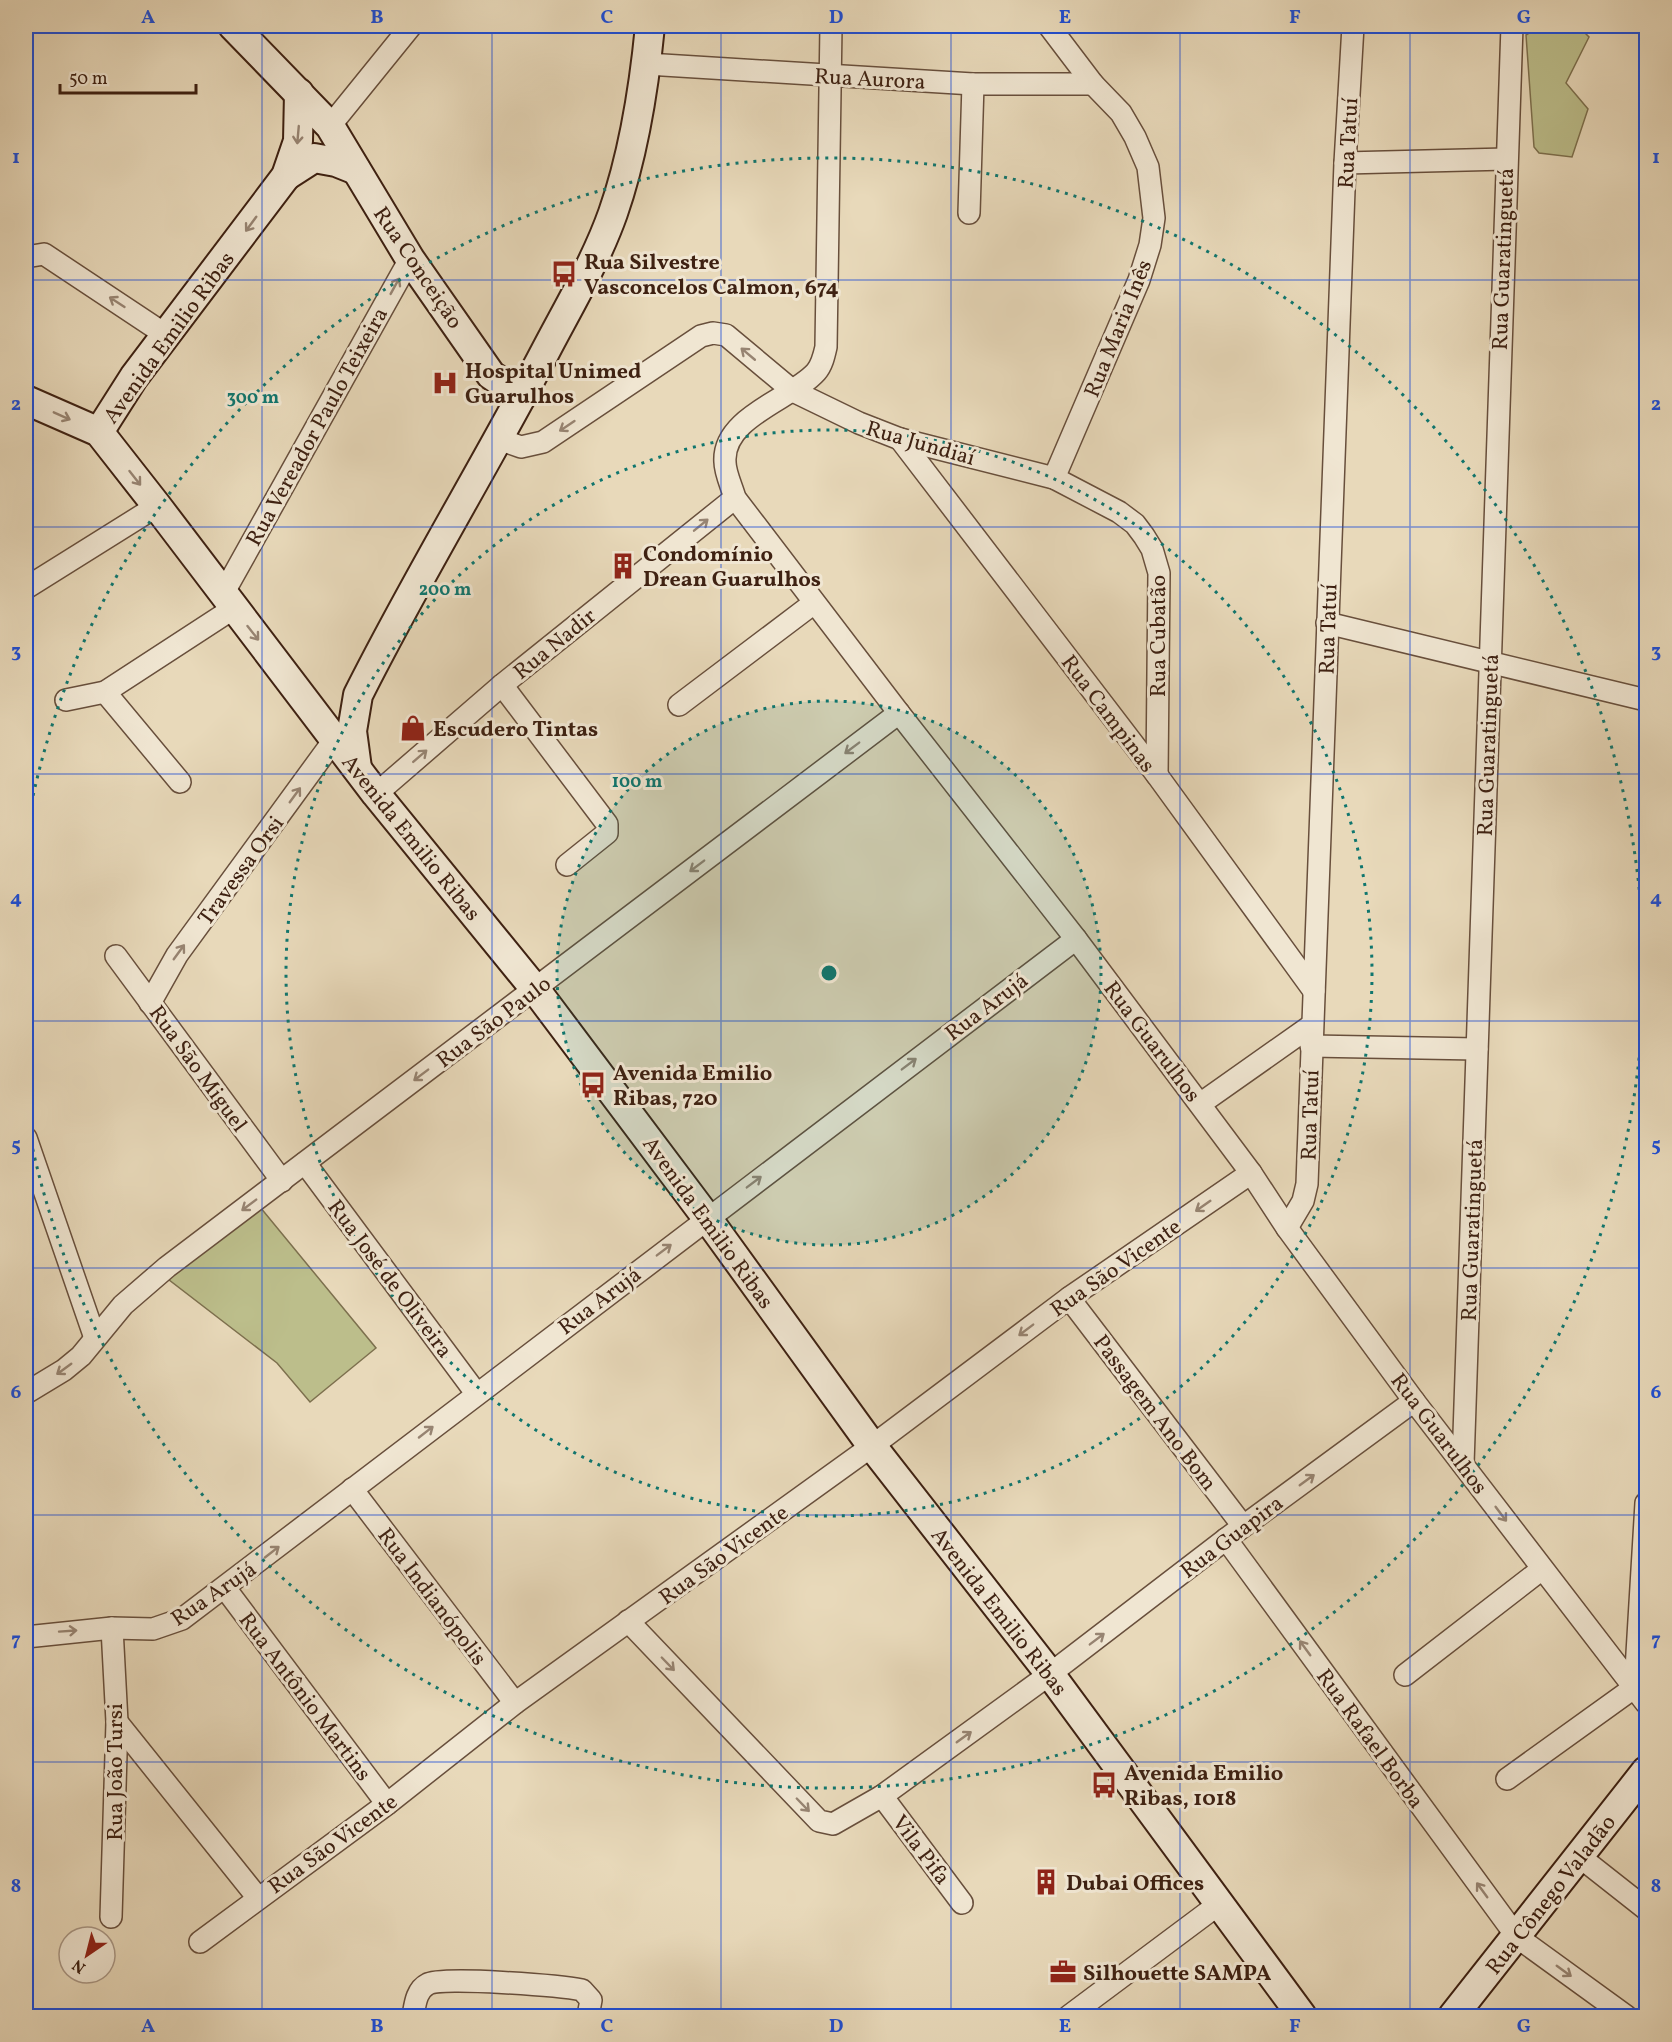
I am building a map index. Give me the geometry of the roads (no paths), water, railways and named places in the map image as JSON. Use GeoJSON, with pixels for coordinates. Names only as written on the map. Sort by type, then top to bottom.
{"type":"FeatureCollection","features":[{"type":"Feature","properties":{"kind":"main road"},"geometry":{"type":"LineString","coordinates":[[233,26],[330,126]]}},
{"type":"Feature","properties":{"kind":"main road"},"geometry":{"type":"LineString","coordinates":[[358,770],[352,731],[358,695],[499,440],[593,261],[613,214],[628,164],[647,64],[650,26]]}},
{"type":"Feature","properties":{"kind":"main road","name":"Avenida Emilio Ribas"},"geometry":{"type":"LineString","coordinates":[[299,93],[298,141],[286,176],[134,377],[99,432],[376,794],[535,989],[707,1218],[872,1446],[1050,1674],[1302,2016]]}},
{"type":"Feature","properties":{"kind":"main road","name":"Rua Conceição"},"geometry":{"type":"LineString","coordinates":[[330,126],[410,259],[492,375],[522,396]]}},
{"type":"Feature","properties":{"kind":"main road","name":"Avenida Emilio Ribas"},"geometry":{"type":"LineString","coordinates":[[286,176],[314,158],[336,162],[356,170]]}},
{"type":"Feature","properties":{"kind":"main road"},"geometry":{"type":"LineString","coordinates":[[26,399],[99,432]]}},
{"type":"Feature","properties":{"kind":"main road"},"geometry":{"type":"LineString","coordinates":[[295,688],[325,702],[337,703],[358,695]]}},
{"type":"Feature","properties":{"kind":"main road","name":"Rua Cônego Valadão"},"geometry":{"type":"LineString","coordinates":[[1453,2016],[1647,1771]]}},
{"type":"Feature","properties":{"kind":"street"},"geometry":{"type":"LineString","coordinates":[[330,126],[411,26]]}},
{"type":"Feature","properties":{"kind":"street","name":"Rua Guarulhos"},"geometry":{"type":"LineString","coordinates":[[831,26],[825,347],[817,371],[793,391],[748,418],[728,446],[724,462],[735,498],[1076,939],[1251,1173],[1287,1228],[1414,1401],[1641,1695]]}},
{"type":"Feature","properties":{"kind":"street","name":"Rua Maria Inês"},"geometry":{"type":"LineString","coordinates":[[1048,26],[1094,84],[1121,113],[1135,137],[1148,167],[1154,218],[1150,245],[1139,280],[1054,478]]}},
{"type":"Feature","properties":{"kind":"street","name":"Rua Tatuí"},"geometry":{"type":"LineString","coordinates":[[1287,1228],[1303,1201],[1307,1184],[1353,26]]}},
{"type":"Feature","properties":{"kind":"street","name":"Rua Guaratinguetá"},"geometry":{"type":"LineString","coordinates":[[1463,1464],[1512,26]]}},
{"type":"Feature","properties":{"kind":"street","name":"Rua Aurora"},"geometry":{"type":"LineString","coordinates":[[647,64],[973,84],[1094,84]]}},
{"type":"Feature","properties":{"kind":"street"},"geometry":{"type":"LineString","coordinates":[[969,213],[973,84]]}},
{"type":"Feature","properties":{"kind":"street"},"geometry":{"type":"LineString","coordinates":[[1346,163],[1506,159]]}},
{"type":"Feature","properties":{"kind":"street"},"geometry":{"type":"LineString","coordinates":[[26,257],[44,254],[166,335]]}},
{"type":"Feature","properties":{"kind":"street","name":"Rua Vereador Paulo Teixeira"},"geometry":{"type":"LineString","coordinates":[[228,601],[410,259]]}},
{"type":"Feature","properties":{"kind":"street","name":"Rua Jundiaí"},"geometry":{"type":"LineString","coordinates":[[499,440],[521,447],[543,442],[701,336],[713,333],[726,335],[793,391],[859,423],[900,439],[1054,478]]}},
{"type":"Feature","properties":{"kind":"street","name":"Rua Campinas"},"geometry":{"type":"LineString","coordinates":[[900,439],[1157,775],[1314,991]]}},
{"type":"Feature","properties":{"kind":"street","name":"Rua Cubatão"},"geometry":{"type":"LineString","coordinates":[[1054,478],[1119,512],[1135,524],[1152,549],[1159,573],[1157,775]]}},
{"type":"Feature","properties":{"kind":"street","name":"Rua Nadir"},"geometry":{"type":"LineString","coordinates":[[376,794],[502,685],[735,498]]}},
{"type":"Feature","properties":{"kind":"street"},"geometry":{"type":"LineString","coordinates":[[26,588],[157,506]]}},
{"type":"Feature","properties":{"kind":"street"},"geometry":{"type":"LineString","coordinates":[[66,700],[105,692],[228,601]]}},
{"type":"Feature","properties":{"kind":"street"},"geometry":{"type":"LineString","coordinates":[[679,705],[814,603]]}},
{"type":"Feature","properties":{"kind":"street"},"geometry":{"type":"LineString","coordinates":[[1328,623],[1647,700]]}},
{"type":"Feature","properties":{"kind":"street"},"geometry":{"type":"LineString","coordinates":[[502,685],[607,824],[607,833],[567,865]]}},
{"type":"Feature","properties":{"kind":"street"},"geometry":{"type":"LineString","coordinates":[[105,692],[180,782]]}},
{"type":"Feature","properties":{"kind":"street","name":"Rua São Paulo"},"geometry":{"type":"LineString","coordinates":[[26,1393],[64,1370],[81,1356],[123,1305],[167,1267],[899,713]]}},
{"type":"Feature","properties":{"kind":"street","name":"Travessa Orsi"},"geometry":{"type":"LineString","coordinates":[[150,1003],[177,956],[334,740]]}},
{"type":"Feature","properties":{"kind":"street","name":"Rua Arujá"},"geometry":{"type":"LineString","coordinates":[[26,1637],[112,1628],[153,1629],[168,1626],[183,1619],[476,1393],[1076,939]]}},
{"type":"Feature","properties":{"kind":"street","name":"Rua São Miguel"},"geometry":{"type":"LineString","coordinates":[[116,956],[282,1181]]}},
{"type":"Feature","properties":{"kind":"street"},"geometry":{"type":"LineString","coordinates":[[1200,1104],[1312,1036],[1478,1049]]}},
{"type":"Feature","properties":{"kind":"street"},"geometry":{"type":"LineString","coordinates":[[26,1138],[95,1338]]}},
{"type":"Feature","properties":{"kind":"street","name":"Rua José de Oliveira"},"geometry":{"type":"LineString","coordinates":[[305,1163],[476,1393]]}},
{"type":"Feature","properties":{"kind":"street","name":"Rua São Vicente"},"geometry":{"type":"LineString","coordinates":[[200,1942],[387,1804],[515,1703],[872,1446],[1069,1298],[1251,1173]]}},
{"type":"Feature","properties":{"kind":"street","name":"Passagem Ano Bom"},"geometry":{"type":"LineString","coordinates":[[1069,1298],[1243,1526]]}},
{"type":"Feature","properties":{"kind":"street","name":"Rua Guapira"},"geometry":{"type":"LineString","coordinates":[[628,1622],[819,1821],[833,1824],[882,1796],[1050,1674],[1243,1526],[1414,1401]]}},
{"type":"Feature","properties":{"kind":"street","name":"Rua Indianópolis"},"geometry":{"type":"LineString","coordinates":[[352,1489],[515,1703]]}},
{"type":"Feature","properties":{"kind":"street"},"geometry":{"type":"LineString","coordinates":[[1507,1779],[1641,1695],[1647,1503]]}},
{"type":"Feature","properties":{"kind":"street","name":"Rua Rafael Borba"},"geometry":{"type":"LineString","coordinates":[[1226,1539],[1517,1937],[1626,2016]]}},
{"type":"Feature","properties":{"kind":"street"},"geometry":{"type":"LineString","coordinates":[[1405,1675],[1542,1569]]}},
{"type":"Feature","properties":{"kind":"street","name":"Rua Antônio Martins"},"geometry":{"type":"LineString","coordinates":[[225,1588],[387,1804]]}},
{"type":"Feature","properties":{"kind":"street","name":"Rua João Tursi"},"geometry":{"type":"LineString","coordinates":[[111,1917],[117,1722],[112,1628]]}},
{"type":"Feature","properties":{"kind":"street"},"geometry":{"type":"LineString","coordinates":[[117,1722],[258,1898]]}},
{"type":"Feature","properties":{"kind":"street","name":"Vila Pifa"},"geometry":{"type":"LineString","coordinates":[[882,1796],[962,1903]]}},
{"type":"Feature","properties":{"kind":"street"},"geometry":{"type":"LineString","coordinates":[[1580,1857],[1647,1909]]}},
{"type":"Feature","properties":{"kind":"street"},"geometry":{"type":"LineString","coordinates":[[1069,2016],[1219,1904]]}},
{"type":"Feature","properties":{"kind":"street"},"geometry":{"type":"LineString","coordinates":[[413,2016],[420,1991],[431,1982],[504,1983],[582,1990],[591,2000],[588,2016]]}},
{"type":"Feature","properties":{"kind":"place","name":"Rua Silvestre Vasconcelos Calmon, 674"},"geometry":{"type":"Point","coordinates":[564,274]}},
{"type":"Feature","properties":{"kind":"place","name":"Hospital Unimed Guarulhos"},"geometry":{"type":"Point","coordinates":[445,383]}},
{"type":"Feature","properties":{"kind":"place","name":"Condomínio Drean Guarulhos"},"geometry":{"type":"Point","coordinates":[623,566]}},
{"type":"Feature","properties":{"kind":"place","name":"Escudero Tintas"},"geometry":{"type":"Point","coordinates":[413,728]}},
{"type":"Feature","properties":{"kind":"place","name":"Avenida Emilio Ribas, 720"},"geometry":{"type":"Point","coordinates":[593,1085]}},
{"type":"Feature","properties":{"kind":"place","name":"Avenida Emilio Ribas, 1018"},"geometry":{"type":"Point","coordinates":[1104,1785]}},
{"type":"Feature","properties":{"kind":"place","name":"Dubai Offices"},"geometry":{"type":"Point","coordinates":[1046,1882]}},
{"type":"Feature","properties":{"kind":"place","name":"Silhouette SAMPA"},"geometry":{"type":"Point","coordinates":[1063,1972]}}]}
